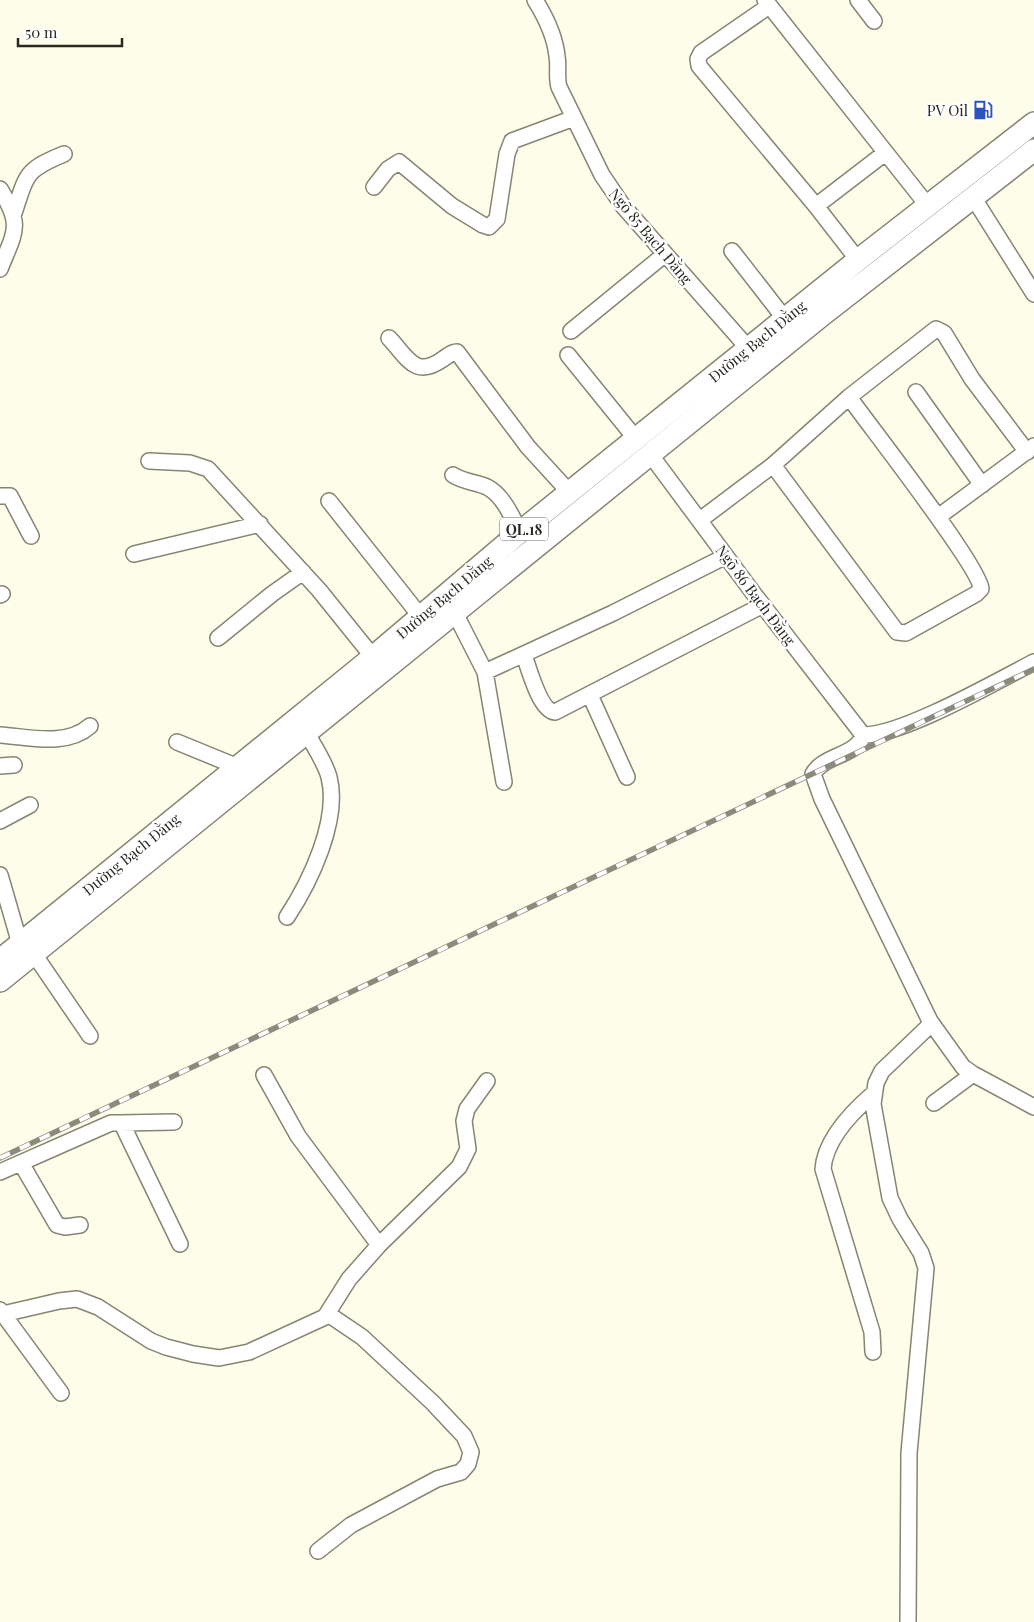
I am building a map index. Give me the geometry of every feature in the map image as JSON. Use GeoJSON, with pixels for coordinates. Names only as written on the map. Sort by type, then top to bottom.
{"type":"FeatureCollection","features":[{"type":"Feature","properties":{"kind":"highway","name":"Đường Bạch Đằng"},"geometry":{"type":"LineString","coordinates":[[27,949],[307,733],[455,613],[643,447],[786,327],[858,260],[1034,123]]}},
{"type":"Feature","properties":{"kind":"highway","name":"Đường Bạch Đằng"},"geometry":{"type":"LineString","coordinates":[[27,949],[238,767],[421,617],[520,532],[570,493],[643,447],[748,348],[786,327],[973,197],[1034,150]]}},
{"type":"Feature","properties":{"kind":"highway","name":"QL.18"},"geometry":{"type":"LineString","coordinates":[[0,960],[27,949]]}},
{"type":"Feature","properties":{"kind":"highway","name":"QL.18"},"geometry":{"type":"LineString","coordinates":[[0,981],[27,949]]}},
{"type":"Feature","properties":{"kind":"street","name":"Ngõ 85 Bạch Đằng"},"geometry":{"type":"LineString","coordinates":[[535,0],[550,32],[557,54],[556,73],[559,87],[602,175],[623,206],[748,348]]}},
{"type":"Feature","properties":{"kind":"street"},"geometry":{"type":"LineString","coordinates":[[858,0],[874,21]]}},
{"type":"Feature","properties":{"kind":"street"},"geometry":{"type":"LineString","coordinates":[[858,260],[816,206],[699,66],[698,59],[701,53],[767,3],[928,206]]}},
{"type":"Feature","properties":{"kind":"street"},"geometry":{"type":"LineString","coordinates":[[374,187],[388,169],[398,162],[452,206],[489,227],[497,219],[507,154],[512,141],[574,118]]}},
{"type":"Feature","properties":{"kind":"street"},"geometry":{"type":"LineString","coordinates":[[816,206],[885,153]]}},
{"type":"Feature","properties":{"kind":"street"},"geometry":{"type":"LineString","coordinates":[[0,269],[14,230],[14,213],[25,179],[31,170],[64,154]]}},
{"type":"Feature","properties":{"kind":"street"},"geometry":{"type":"LineString","coordinates":[[0,189],[14,213]]}},
{"type":"Feature","properties":{"kind":"street"},"geometry":{"type":"LineString","coordinates":[[973,197],[1034,294]]}},
{"type":"Feature","properties":{"kind":"street"},"geometry":{"type":"LineString","coordinates":[[732,251],[786,327]]}},
{"type":"Feature","properties":{"kind":"street"},"geometry":{"type":"LineString","coordinates":[[571,331],[664,254]]}},
{"type":"Feature","properties":{"kind":"street"},"geometry":{"type":"LineString","coordinates":[[700,520],[773,465],[849,397],[936,329],[944,333],[972,379],[1031,449],[938,517]]}},
{"type":"Feature","properties":{"kind":"street"},"geometry":{"type":"LineString","coordinates":[[389,338],[414,365],[424,369],[456,352],[528,447],[570,493]]}},
{"type":"Feature","properties":{"kind":"street","name":"Ngõ 86 Bạch Đằng"},"geometry":{"type":"LineString","coordinates":[[568,356],[700,520],[863,735]]}},
{"type":"Feature","properties":{"kind":"street"},"geometry":{"type":"LineString","coordinates":[[916,392],[982,485]]}},
{"type":"Feature","properties":{"kind":"street"},"geometry":{"type":"LineString","coordinates":[[773,465],[898,632],[906,633],[976,594],[981,589],[978,578],[938,517],[849,397]]}},
{"type":"Feature","properties":{"kind":"street"},"geometry":{"type":"LineString","coordinates":[[149,461],[190,462],[208,469],[303,572],[373,656]]}},
{"type":"Feature","properties":{"kind":"street"},"geometry":{"type":"LineString","coordinates":[[453,475],[466,482],[487,487],[496,494],[520,532]]}},
{"type":"Feature","properties":{"kind":"street"},"geometry":{"type":"LineString","coordinates":[[0,496],[10,496],[31,536]]}},
{"type":"Feature","properties":{"kind":"street"},"geometry":{"type":"LineString","coordinates":[[329,501],[421,617]]}},
{"type":"Feature","properties":{"kind":"street"},"geometry":{"type":"LineString","coordinates":[[134,554],[260,524]]}},
{"type":"Feature","properties":{"kind":"street"},"geometry":{"type":"LineString","coordinates":[[485,672],[524,655],[726,556]]}},
{"type":"Feature","properties":{"kind":"street"},"geometry":{"type":"LineString","coordinates":[[218,638],[272,594],[303,572]]}},
{"type":"Feature","properties":{"kind":"street"},"geometry":{"type":"LineString","coordinates":[[524,655],[542,701],[550,712],[555,712],[763,605]]}},
{"type":"Feature","properties":{"kind":"street"},"geometry":{"type":"LineString","coordinates":[[455,613],[485,672],[504,782]]}},
{"type":"Feature","properties":{"kind":"street"},"geometry":{"type":"LineString","coordinates":[[1034,662],[889,731],[863,735],[857,745],[820,765],[813,774],[822,799],[930,1021],[958,1061],[973,1074],[1034,1107]]}},
{"type":"Feature","properties":{"kind":"street"},"geometry":{"type":"LineString","coordinates":[[590,695],[627,777]]}},
{"type":"Feature","properties":{"kind":"street"},"geometry":{"type":"LineString","coordinates":[[0,735],[56,739],[82,733],[90,726]]}},
{"type":"Feature","properties":{"kind":"street"},"geometry":{"type":"LineString","coordinates":[[287,917],[308,884],[320,852],[327,827],[331,792],[326,769],[307,733]]}},
{"type":"Feature","properties":{"kind":"street"},"geometry":{"type":"LineString","coordinates":[[178,742],[238,767]]}},
{"type":"Feature","properties":{"kind":"street"},"geometry":{"type":"LineString","coordinates":[[0,821],[30,806]]}},
{"type":"Feature","properties":{"kind":"street"},"geometry":{"type":"LineString","coordinates":[[0,875],[27,949],[90,1036]]}},
{"type":"Feature","properties":{"kind":"street"},"geometry":{"type":"LineString","coordinates":[[908,1622],[910,1453],[927,1276],[921,1253],[900,1219],[890,1198],[874,1117],[874,1093],[882,1071],[928,1027],[930,1021]]}},
{"type":"Feature","properties":{"kind":"street"},"geometry":{"type":"LineString","coordinates":[[934,1103],[973,1074]]}},
{"type":"Feature","properties":{"kind":"street"},"geometry":{"type":"LineString","coordinates":[[264,1075],[298,1136],[379,1245]]}},
{"type":"Feature","properties":{"kind":"street"},"geometry":{"type":"LineString","coordinates":[[61,1393],[1,1312],[69,1299],[87,1301],[151,1341],[193,1354],[219,1358],[263,1347],[318,1322],[328,1314],[348,1279],[379,1245],[459,1167],[468,1149],[464,1122],[466,1109],[486,1081]]}},
{"type":"Feature","properties":{"kind":"street"},"geometry":{"type":"LineString","coordinates":[[873,1352],[872,1332],[823,1169],[829,1148],[855,1112],[874,1093]]}},
{"type":"Feature","properties":{"kind":"street"},"geometry":{"type":"LineString","coordinates":[[0,1172],[112,1123],[174,1122]]}},
{"type":"Feature","properties":{"kind":"street"},"geometry":{"type":"LineString","coordinates":[[120,1123],[180,1244]]}},
{"type":"Feature","properties":{"kind":"street"},"geometry":{"type":"LineString","coordinates":[[21,1163],[57,1225],[65,1227],[80,1225]]}},
{"type":"Feature","properties":{"kind":"street"},"geometry":{"type":"LineString","coordinates":[[318,1551],[351,1525],[437,1479],[461,1472],[465,1469],[471,1452],[469,1444],[457,1427],[433,1403],[362,1337],[328,1314]]}},
{"type":"Feature","properties":{"kind":"railway"},"geometry":{"type":"LineString","coordinates":[[0,1158],[1034,669]]}},
{"type":"Feature","properties":{"kind":"place","name":"PV Oil"},"geometry":{"type":"Point","coordinates":[983,110]}}]}
